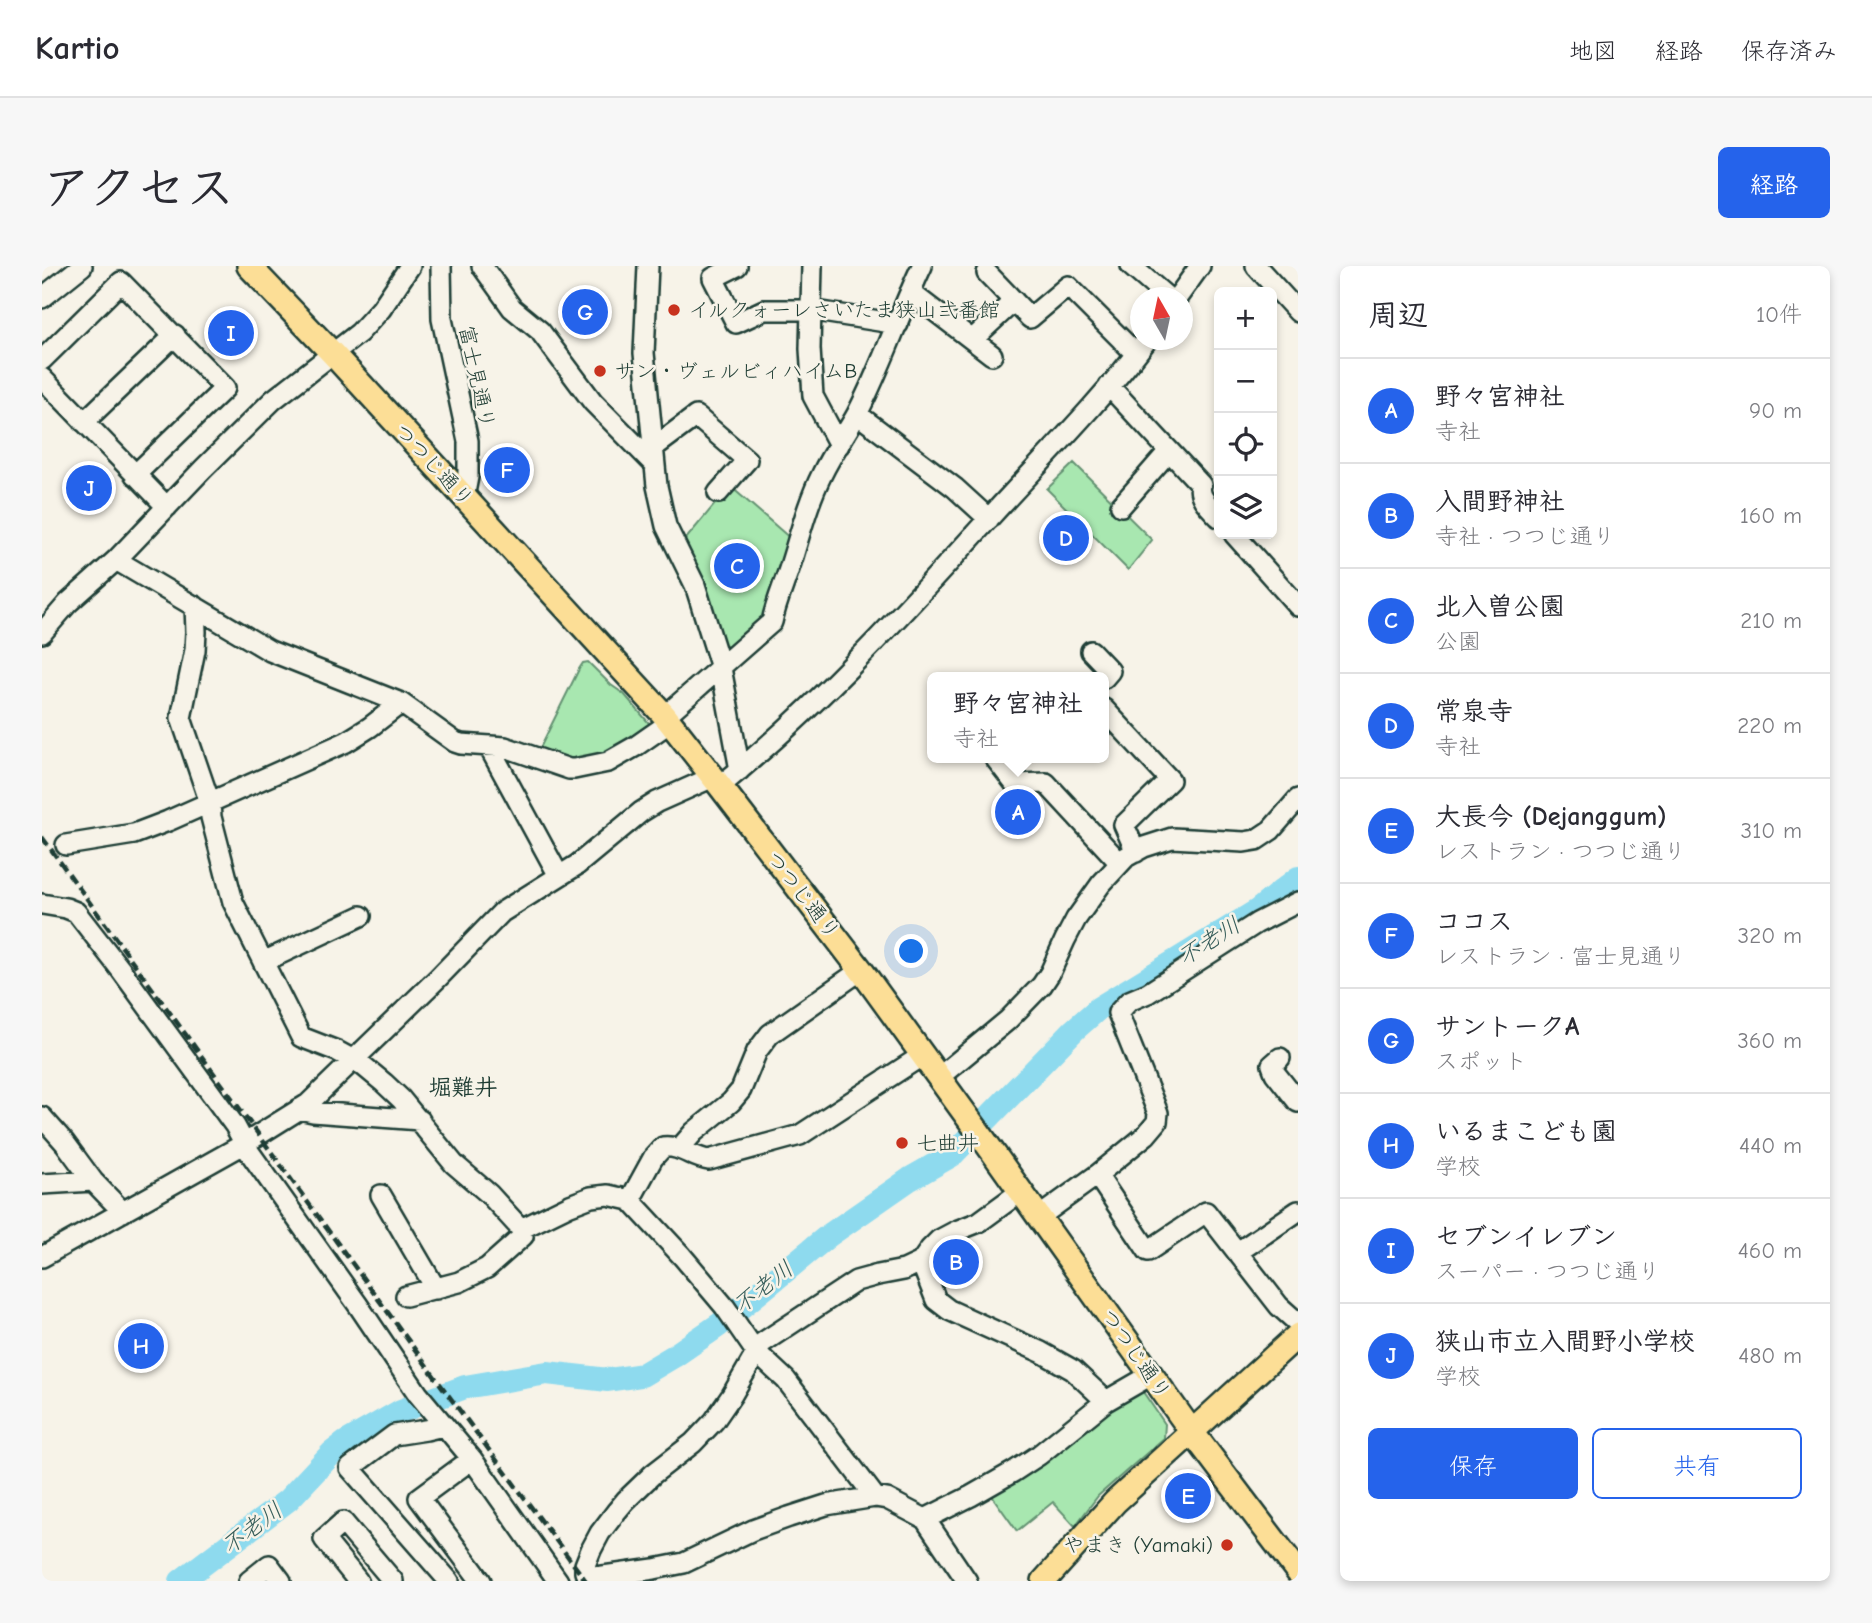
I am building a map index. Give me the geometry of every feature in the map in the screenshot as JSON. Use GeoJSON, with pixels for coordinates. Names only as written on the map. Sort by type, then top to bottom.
{"type":"FeatureCollection","features":[{"type":"Feature","properties":{"kind":"main road","name":"つつじ通り"},"geometry":{"type":"LineString","coordinates":[[249,266],[333,354],[667,720],[716,781],[861,970],[1192,1432],[1298,1572]]}},
{"type":"Feature","properties":{"kind":"main road"},"geometry":{"type":"LineString","coordinates":[[1044,1581],[1115,1502],[1298,1335]]}},
{"type":"Feature","properties":{"kind":"street"},"geometry":{"type":"LineString","coordinates":[[42,298],[82,266]]}},
{"type":"Feature","properties":{"kind":"street"},"geometry":{"type":"LineString","coordinates":[[42,633],[68,603],[116,560],[211,460],[273,400],[359,333],[381,309],[410,266]]}},
{"type":"Feature","properties":{"kind":"street","name":"富士見通り"},"geometry":{"type":"LineString","coordinates":[[441,266],[442,319],[468,441],[468,477],[464,498]]}},
{"type":"Feature","properties":{"kind":"street"},"geometry":{"type":"LineString","coordinates":[[482,266],[512,308],[540,331],[593,402],[654,456]]}},
{"type":"Feature","properties":{"kind":"street"},"geometry":{"type":"LineString","coordinates":[[648,266],[644,353],[654,456],[666,526],[695,586],[721,668],[740,770]]}},
{"type":"Feature","properties":{"kind":"street"},"geometry":{"type":"LineString","coordinates":[[737,266],[713,278],[736,323],[764,310],[810,310],[898,324]]}},
{"type":"Feature","properties":{"kind":"street"},"geometry":{"type":"LineString","coordinates":[[812,266],[810,349],[813,396],[839,445]]}},
{"type":"Feature","properties":{"kind":"street"},"geometry":{"type":"LineString","coordinates":[[116,560],[270,651],[401,703],[456,742],[505,747],[569,769],[608,762],[636,746],[667,720],[772,622],[776,601],[790,567],[805,513],[822,474],[857,414],[922,266]]}},
{"type":"Feature","properties":{"kind":"street"},"geometry":{"type":"LineString","coordinates":[[1131,266],[1155,287]]}},
{"type":"Feature","properties":{"kind":"street"},"geometry":{"type":"LineString","coordinates":[[1256,266],[1298,312]]}},
{"type":"Feature","properties":{"kind":"street"},"geometry":{"type":"LineString","coordinates":[[1182,287],[1190,269]]}},
{"type":"Feature","properties":{"kind":"street"},"geometry":{"type":"LineString","coordinates":[[987,273],[1031,318],[1068,286],[1130,338]]}},
{"type":"Feature","properties":{"kind":"street"},"geometry":{"type":"LineString","coordinates":[[42,360],[121,282],[225,388],[135,475]]}},
{"type":"Feature","properties":{"kind":"street"},"geometry":{"type":"LineString","coordinates":[[910,292],[992,355]]}},
{"type":"Feature","properties":{"kind":"street"},"geometry":{"type":"LineString","coordinates":[[973,339],[1014,301]]}},
{"type":"Feature","properties":{"kind":"street"},"geometry":{"type":"LineString","coordinates":[[84,422],[175,335]]}},
{"type":"Feature","properties":{"kind":"street"},"geometry":{"type":"LineString","coordinates":[[42,1256],[244,1144],[308,1104],[502,912],[576,865],[657,802],[740,770],[835,683],[918,597],[1139,350]]}},
{"type":"Feature","properties":{"kind":"street"},"geometry":{"type":"LineString","coordinates":[[42,378],[167,508]]}},
{"type":"Feature","properties":{"kind":"street"},"geometry":{"type":"LineString","coordinates":[[1109,386],[1201,485],[1200,494],[1214,511]]}},
{"type":"Feature","properties":{"kind":"street"},"geometry":{"type":"LineString","coordinates":[[857,414],[955,488],[989,519]]}},
{"type":"Feature","properties":{"kind":"street"},"geometry":{"type":"LineString","coordinates":[[654,456],[696,416],[747,460],[718,493]]}},
{"type":"Feature","properties":{"kind":"street"},"geometry":{"type":"LineString","coordinates":[[1121,506],[1169,452]]}},
{"type":"Feature","properties":{"kind":"street"},"geometry":{"type":"LineString","coordinates":[[1238,539],[1298,606]]}},
{"type":"Feature","properties":{"kind":"street"},"geometry":{"type":"LineString","coordinates":[[195,606],[195,650],[181,718],[210,803],[211,817],[233,902],[301,1037],[354,1060],[384,1083],[401,1099],[454,1164],[489,1194],[521,1229],[523,1236],[487,1268],[460,1282],[405,1296]]}},
{"type":"Feature","properties":{"kind":"street"},"geometry":{"type":"LineString","coordinates":[[1091,651],[1109,672]]}},
{"type":"Feature","properties":{"kind":"street"},"geometry":{"type":"LineString","coordinates":[[66,845],[134,834],[168,821],[346,742],[401,703]]}},
{"type":"Feature","properties":{"kind":"street"},"geometry":{"type":"LineString","coordinates":[[1109,714],[1170,780],[1124,825],[1128,857]]}},
{"type":"Feature","properties":{"kind":"street"},"geometry":{"type":"LineString","coordinates":[[489,747],[559,876]]}},
{"type":"Feature","properties":{"kind":"street"},"geometry":{"type":"LineString","coordinates":[[999,763],[1015,784],[1046,783],[1128,857]]}},
{"type":"Feature","properties":{"kind":"street"},"geometry":{"type":"LineString","coordinates":[[938,1078],[1008,1020],[1042,985],[1089,899],[1128,857],[1158,841],[1172,838],[1244,842],[1256,840],[1271,830],[1298,799]]}},
{"type":"Feature","properties":{"kind":"street"},"geometry":{"type":"LineString","coordinates":[[1039,1217],[1097,1175],[1146,1135],[1157,1122],[1158,1113],[1118,1013],[1129,1001],[1148,993],[1257,923],[1298,902]]}},
{"type":"Feature","properties":{"kind":"street"},"geometry":{"type":"LineString","coordinates":[[42,904],[76,912],[121,970],[235,1126],[244,1144],[418,1394],[472,1459],[558,1581]]}},
{"type":"Feature","properties":{"kind":"street"},"geometry":{"type":"LineString","coordinates":[[263,962],[361,916]]}},
{"type":"Feature","properties":{"kind":"street"},"geometry":{"type":"LineString","coordinates":[[680,1148],[741,1090],[757,1051],[770,1034],[861,970]]}},
{"type":"Feature","properties":{"kind":"street"},"geometry":{"type":"LineString","coordinates":[[630,1200],[658,1150],[663,1147],[680,1148],[701,1159],[709,1160],[800,1135],[923,1055]]}},
{"type":"Feature","properties":{"kind":"street"},"geometry":{"type":"LineString","coordinates":[[1280,1058],[1272,1065],[1275,1073],[1298,1102]]}},
{"type":"Feature","properties":{"kind":"street"},"geometry":{"type":"LineString","coordinates":[[299,1109],[420,1121]]}},
{"type":"Feature","properties":{"kind":"street"},"geometry":{"type":"LineString","coordinates":[[42,1117],[93,1181],[123,1212]]}},
{"type":"Feature","properties":{"kind":"street"},"geometry":{"type":"LineString","coordinates":[[1097,1175],[1148,1251],[1206,1212],[1279,1306],[1298,1323]]}},
{"type":"Feature","properties":{"kind":"street"},"geometry":{"type":"LineString","coordinates":[[45,1180],[93,1181]]}},
{"type":"Feature","properties":{"kind":"street"},"geometry":{"type":"LineString","coordinates":[[967,1581],[925,1520],[887,1499],[875,1497],[800,1513],[753,1530],[715,1550],[673,1566],[579,1577],[600,1533],[626,1500],[715,1422],[762,1343],[856,1281],[904,1270],[921,1262],[939,1240],[979,1223],[1020,1192]]}},
{"type":"Feature","properties":{"kind":"street"},"geometry":{"type":"LineString","coordinates":[[381,1195],[436,1289]]}},
{"type":"Feature","properties":{"kind":"street"},"geometry":{"type":"LineString","coordinates":[[521,1229],[591,1197],[608,1195],[630,1200],[725,1307],[756,1352],[786,1380],[875,1497]]}},
{"type":"Feature","properties":{"kind":"street"},"geometry":{"type":"LineString","coordinates":[[1238,1252],[1298,1211]]}},
{"type":"Feature","properties":{"kind":"street"},"geometry":{"type":"LineString","coordinates":[[921,1262],[936,1300],[949,1311],[1041,1352],[1073,1370],[1106,1401]]}},
{"type":"Feature","properties":{"kind":"street"},"geometry":{"type":"LineString","coordinates":[[925,1520],[1022,1466],[1106,1401],[1151,1375]]}},
{"type":"Feature","properties":{"kind":"street"},"geometry":{"type":"LineString","coordinates":[[441,1424],[426,1430],[394,1435],[350,1468],[449,1581]]}},
{"type":"Feature","properties":{"kind":"street"},"geometry":{"type":"LineString","coordinates":[[472,1459],[419,1498],[481,1581]]}},
{"type":"Feature","properties":{"kind":"street"},"geometry":{"type":"LineString","coordinates":[[358,1581],[324,1539],[343,1522],[393,1581]]}},
{"type":"Feature","properties":{"kind":"street"},"geometry":{"type":"LineString","coordinates":[[248,1581],[269,1565],[281,1581]]}},
{"type":"Feature","properties":{"kind":"green space"},"geometry":{"type":"Polygon","coordinates":[[[1074,463],[1152,540],[1128,570],[1047,489],[1074,463]]]}},
{"type":"Feature","properties":{"kind":"green space"},"geometry":{"type":"Polygon","coordinates":[[[730,486],[791,539],[769,615],[728,653],[722,651],[680,546],[730,486]]]}},
{"type":"Feature","properties":{"kind":"green space"},"geometry":{"type":"Polygon","coordinates":[[[588,662],[624,694],[654,729],[579,766],[538,752],[579,669],[583,663],[588,662]]]}},
{"type":"Feature","properties":{"kind":"green space"},"geometry":{"type":"Polygon","coordinates":[[[1141,1389],[1165,1424],[1164,1438],[1098,1496],[1075,1526],[1053,1502],[1017,1531],[992,1496],[1044,1463],[1072,1436],[1141,1389]]]}},
{"type":"Feature","properties":{"kind":"waterway","name":"不老川"},"geometry":{"type":"LineString","coordinates":[[181,1581],[288,1500],[332,1453],[401,1411],[465,1387],[547,1373],[608,1380],[642,1375],[674,1356],[719,1325],[828,1236],[910,1179],[952,1155],[1074,1030],[1099,1008],[1257,911],[1298,878]]}},
{"type":"Feature","properties":{"kind":"railway"},"geometry":{"type":"LineString","coordinates":[[42,837],[586,1581]]}},
{"type":"Feature","properties":{"kind":"place","name":"イルクォーレさいたま狭山弍番館"},"geometry":{"type":"Point","coordinates":[674,310]}},
{"type":"Feature","properties":{"kind":"place","name":"サントークA"},"geometry":{"type":"Point","coordinates":[585,312]}},
{"type":"Feature","properties":{"kind":"place","name":"セブンイレブン"},"geometry":{"type":"Point","coordinates":[231,333]}},
{"type":"Feature","properties":{"kind":"place","name":"サン・ヴェルビィハイムB"},"geometry":{"type":"Point","coordinates":[600,371]}},
{"type":"Feature","properties":{"kind":"place","name":"ココス"},"geometry":{"type":"Point","coordinates":[507,470]}},
{"type":"Feature","properties":{"kind":"place","name":"狭山市立入間野小学校"},"geometry":{"type":"Point","coordinates":[89,488]}},
{"type":"Feature","properties":{"kind":"place","name":"常泉寺"},"geometry":{"type":"Point","coordinates":[1066,538]}},
{"type":"Feature","properties":{"kind":"place","name":"北入曽公園"},"geometry":{"type":"Point","coordinates":[737,566]}},
{"type":"Feature","properties":{"kind":"place","name":"野々宮神社"},"geometry":{"type":"Point","coordinates":[1018,812]}},
{"type":"Feature","properties":{"kind":"place","name":"七曲井"},"geometry":{"type":"Point","coordinates":[902,1143]}},
{"type":"Feature","properties":{"kind":"place","name":"入間野神社"},"geometry":{"type":"Point","coordinates":[956,1262]}},
{"type":"Feature","properties":{"kind":"place","name":"いるまこども園"},"geometry":{"type":"Point","coordinates":[141,1346]}},
{"type":"Feature","properties":{"kind":"place","name":"大長今 (Dejanggum)"},"geometry":{"type":"Point","coordinates":[1188,1496]}},
{"type":"Feature","properties":{"kind":"place","name":"やまき (Yamaki)"},"geometry":{"type":"Point","coordinates":[1227,1545]}},
{"type":"Feature","properties":{"kind":"district","name":"堀難井"},"geometry":{"type":"Point","coordinates":[463,1087]}}]}
